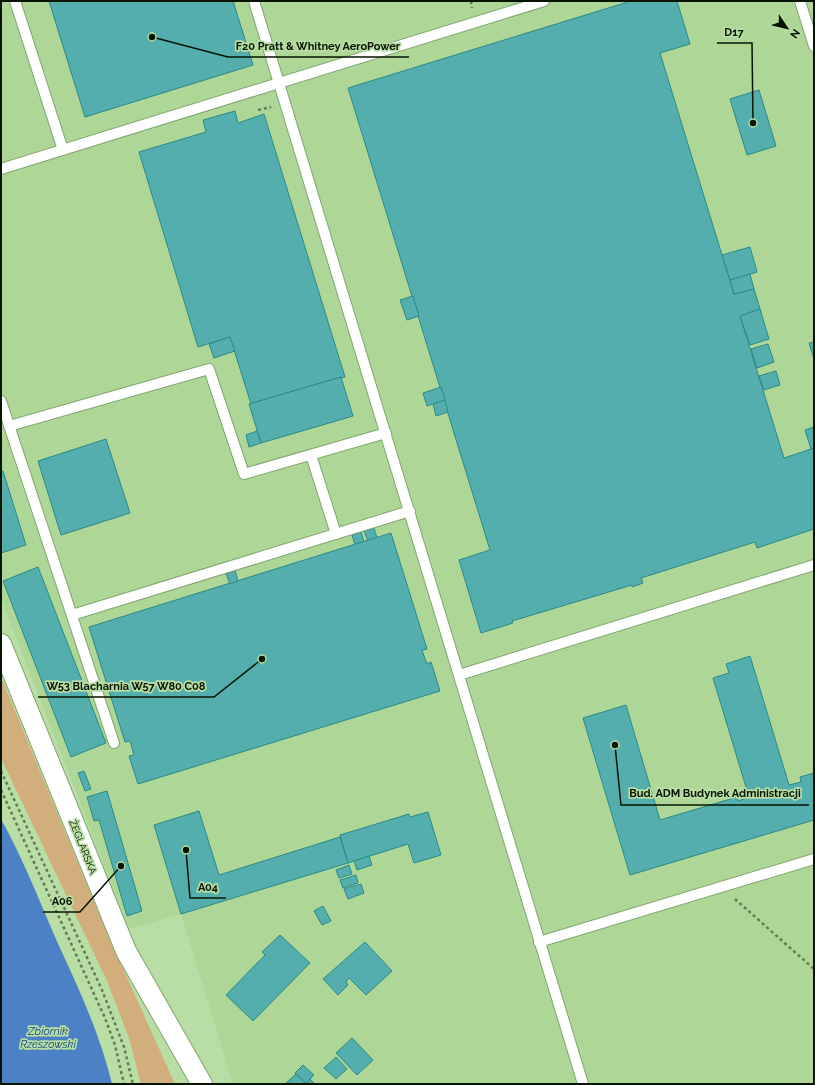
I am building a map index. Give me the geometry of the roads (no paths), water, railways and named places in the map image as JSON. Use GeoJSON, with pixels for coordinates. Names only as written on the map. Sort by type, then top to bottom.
{"type":"FeatureCollection","features":[{"type":"Feature","properties":{"kind":"street","name":"ŻEGLARSKA"},"geometry":{"type":"LineString","coordinates":[[3,652],[126,951],[202,1084]]}},
{"type":"Feature","properties":{"kind":"lane"},"geometry":{"type":"LineString","coordinates":[[15,1],[63,150]]}},
{"type":"Feature","properties":{"kind":"lane"},"geometry":{"type":"LineString","coordinates":[[254,1],[583,1084]]}},
{"type":"Feature","properties":{"kind":"lane"},"geometry":{"type":"LineString","coordinates":[[1,169],[544,1]]}},
{"type":"Feature","properties":{"kind":"lane"},"geometry":{"type":"LineString","coordinates":[[800,1],[814,46]]}},
{"type":"Feature","properties":{"kind":"lane"},"geometry":{"type":"LineString","coordinates":[[9,426],[210,369],[244,474],[386,433]]}},
{"type":"Feature","properties":{"kind":"lane"},"geometry":{"type":"LineString","coordinates":[[1,401],[114,743]]}},
{"type":"Feature","properties":{"kind":"lane"},"geometry":{"type":"LineString","coordinates":[[311,455],[336,534]]}},
{"type":"Feature","properties":{"kind":"lane"},"geometry":{"type":"LineString","coordinates":[[72,615],[410,511]]}},
{"type":"Feature","properties":{"kind":"lane"},"geometry":{"type":"LineString","coordinates":[[459,675],[814,565]]}},
{"type":"Feature","properties":{"kind":"lane"},"geometry":{"type":"LineString","coordinates":[[539,942],[814,859]]}},
{"type":"Feature","properties":{"kind":"water","name":"Zbiornik Rzeszowski"},"geometry":{"type":"Polygon","coordinates":[[[1,819],[23,862],[72,973],[101,1046],[112,1084],[1,1084],[1,819]]]}},
{"type":"Feature","properties":{"kind":"place","name":"F20 Pratt & Whitney AeroPower"},"geometry":{"type":"Point","coordinates":[152,37]}},
{"type":"Feature","properties":{"kind":"place","name":"D17"},"geometry":{"type":"Point","coordinates":[753,123]}},
{"type":"Feature","properties":{"kind":"place","name":"W53 Blacharnia W57 W80 C08"},"geometry":{"type":"Point","coordinates":[262,659]}},
{"type":"Feature","properties":{"kind":"place","name":"Bud. ADM Budynek Administracji"},"geometry":{"type":"Point","coordinates":[615,745]}},
{"type":"Feature","properties":{"kind":"place","name":"A04"},"geometry":{"type":"Point","coordinates":[186,850]}},
{"type":"Feature","properties":{"kind":"place","name":"A06"},"geometry":{"type":"Point","coordinates":[121,866]}}]}
